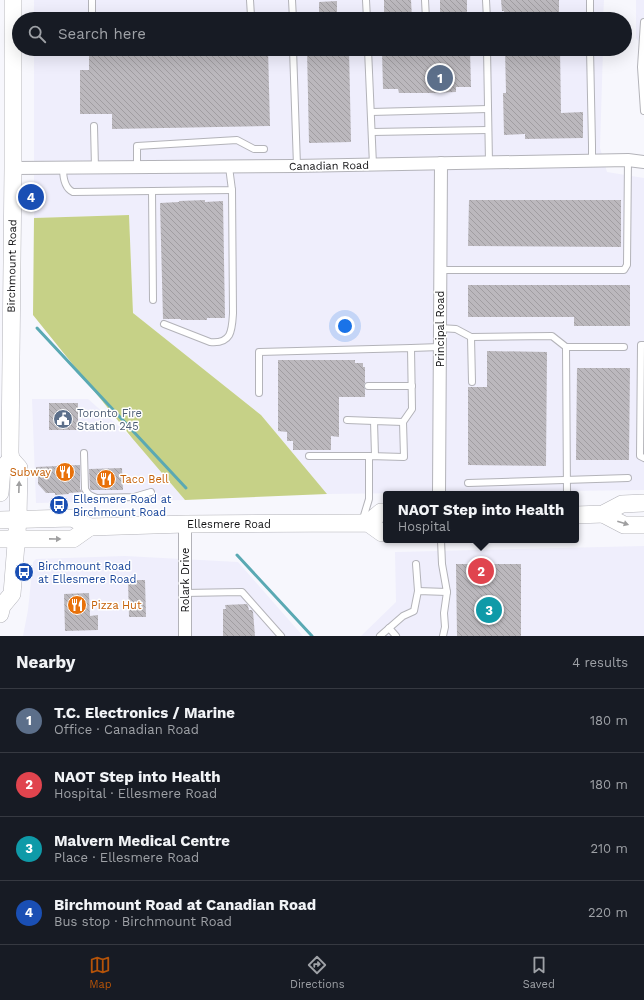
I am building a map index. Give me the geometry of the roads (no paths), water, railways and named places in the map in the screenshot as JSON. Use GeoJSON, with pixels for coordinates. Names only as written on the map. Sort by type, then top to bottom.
{"type":"FeatureCollection","features":[{"type":"Feature","properties":{"kind":"main road","name":"Birchmount Road"},"geometry":{"type":"LineString","coordinates":[[13,0],[13,12]]}},
{"type":"Feature","properties":{"kind":"main road","name":"Birchmount Road"},"geometry":{"type":"LineString","coordinates":[[4,539],[18,519],[19,468],[11,459],[6,368],[13,168],[13,56]]}},
{"type":"Feature","properties":{"kind":"main road"},"geometry":{"type":"LineString","coordinates":[[0,493],[2,469],[11,459]]}},
{"type":"Feature","properties":{"kind":"main road"},"geometry":{"type":"LineString","coordinates":[[579,515],[603,514],[622,504],[644,504]]}},
{"type":"Feature","properties":{"kind":"main road"},"geometry":{"type":"LineString","coordinates":[[383,512],[365,523],[383,533]]}},
{"type":"Feature","properties":{"kind":"main road"},"geometry":{"type":"LineString","coordinates":[[603,514],[624,525],[644,525]]}},
{"type":"Feature","properties":{"kind":"main road","name":"Birchmount Road"},"geometry":{"type":"LineString","coordinates":[[0,516],[12,594],[1,607]]}},
{"type":"Feature","properties":{"kind":"main road","name":"Ellesmere Road"},"geometry":{"type":"LineString","coordinates":[[0,520],[72,518],[90,527],[185,524],[365,523]]}},
{"type":"Feature","properties":{"kind":"main road"},"geometry":{"type":"LineString","coordinates":[[4,539],[73,540],[90,527]]}},
{"type":"Feature","properties":{"kind":"street","name":"Canadian Road"},"geometry":{"type":"LineString","coordinates":[[13,168],[229,167],[592,160],[628,160],[644,162]]}},
{"type":"Feature","properties":{"kind":"street","name":"Principal Road"},"geometry":{"type":"LineString","coordinates":[[439,491],[441,163]]}},
{"type":"Feature","properties":{"kind":"street","name":"Rolark Drive"},"geometry":{"type":"LineString","coordinates":[[185,524],[185,636]]}},
{"type":"Feature","properties":{"kind":"lane"},"geometry":{"type":"LineString","coordinates":[[92,0],[92,12]]}},
{"type":"Feature","properties":{"kind":"lane"},"geometry":{"type":"LineString","coordinates":[[250,0],[250,12]]}},
{"type":"Feature","properties":{"kind":"lane"},"geometry":{"type":"LineString","coordinates":[[292,0],[292,12]]}},
{"type":"Feature","properties":{"kind":"lane"},"geometry":{"type":"LineString","coordinates":[[366,0],[367,12]]}},
{"type":"Feature","properties":{"kind":"lane"},"geometry":{"type":"LineString","coordinates":[[426,0],[426,12]]}},
{"type":"Feature","properties":{"kind":"lane"},"geometry":{"type":"LineString","coordinates":[[486,0],[486,12]]}},
{"type":"Feature","properties":{"kind":"lane"},"geometry":{"type":"LineString","coordinates":[[590,0],[590,12]]}},
{"type":"Feature","properties":{"kind":"lane"},"geometry":{"type":"LineString","coordinates":[[644,22],[641,67],[644,111]]}},
{"type":"Feature","properties":{"kind":"lane"},"geometry":{"type":"LineString","coordinates":[[293,56],[297,166]]}},
{"type":"Feature","properties":{"kind":"lane"},"geometry":{"type":"LineString","coordinates":[[368,56],[373,165]]}},
{"type":"Feature","properties":{"kind":"lane"},"geometry":{"type":"LineString","coordinates":[[487,56],[489,163]]}},
{"type":"Feature","properties":{"kind":"lane"},"geometry":{"type":"LineString","coordinates":[[590,56],[592,160]]}},
{"type":"Feature","properties":{"kind":"lane"},"geometry":{"type":"LineString","coordinates":[[371,112],[488,109]]}},
{"type":"Feature","properties":{"kind":"lane"},"geometry":{"type":"LineString","coordinates":[[94,126],[95,168]]}},
{"type":"Feature","properties":{"kind":"lane"},"geometry":{"type":"LineString","coordinates":[[372,132],[488,130]]}},
{"type":"Feature","properties":{"kind":"lane"},"geometry":{"type":"LineString","coordinates":[[137,168],[137,146],[237,140],[254,149],[264,149]]}},
{"type":"Feature","properties":{"kind":"lane"},"geometry":{"type":"LineString","coordinates":[[441,270],[624,270],[627,265],[628,160]]}},
{"type":"Feature","properties":{"kind":"lane"},"geometry":{"type":"LineString","coordinates":[[164,324],[215,343],[225,340],[231,334],[233,313],[232,190],[229,167]]}},
{"type":"Feature","properties":{"kind":"lane"},"geometry":{"type":"LineString","coordinates":[[62,168],[66,186],[73,192],[232,190]]}},
{"type":"Feature","properties":{"kind":"lane"},"geometry":{"type":"LineString","coordinates":[[152,191],[153,300]]}},
{"type":"Feature","properties":{"kind":"lane"},"geometry":{"type":"LineString","coordinates":[[440,328],[456,329],[472,337],[552,336],[566,347],[624,347]]}},
{"type":"Feature","properties":{"kind":"lane"},"geometry":{"type":"LineString","coordinates":[[472,337],[472,382]]}},
{"type":"Feature","properties":{"kind":"lane"},"geometry":{"type":"LineString","coordinates":[[644,345],[641,345],[640,456],[644,458]]}},
{"type":"Feature","properties":{"kind":"lane"},"geometry":{"type":"LineString","coordinates":[[259,394],[259,352],[440,347]]}},
{"type":"Feature","properties":{"kind":"lane"},"geometry":{"type":"LineString","coordinates":[[566,347],[567,491]]}},
{"type":"Feature","properties":{"kind":"lane"},"geometry":{"type":"LineString","coordinates":[[309,456],[404,457],[403,422],[412,409],[411,348]]}},
{"type":"Feature","properties":{"kind":"lane"},"geometry":{"type":"LineString","coordinates":[[368,386],[412,386]]}},
{"type":"Feature","properties":{"kind":"lane"},"geometry":{"type":"LineString","coordinates":[[347,420],[403,422]]}},
{"type":"Feature","properties":{"kind":"lane"},"geometry":{"type":"LineString","coordinates":[[365,523],[369,499],[374,421]]}},
{"type":"Feature","properties":{"kind":"lane"},"geometry":{"type":"LineString","coordinates":[[84,453],[85,489],[91,496],[97,498],[134,497],[152,492]]}},
{"type":"Feature","properties":{"kind":"lane"},"geometry":{"type":"LineString","coordinates":[[468,483],[628,478]]}},
{"type":"Feature","properties":{"kind":"lane"},"geometry":{"type":"LineString","coordinates":[[441,543],[442,564],[446,592],[444,612],[445,627],[443,636]]}},
{"type":"Feature","properties":{"kind":"lane"},"geometry":{"type":"LineString","coordinates":[[380,636],[404,616],[414,611],[418,590],[416,564]]}},
{"type":"Feature","properties":{"kind":"lane"},"geometry":{"type":"LineString","coordinates":[[418,590],[446,592]]}},
{"type":"Feature","properties":{"kind":"lane"},"geometry":{"type":"LineString","coordinates":[[184,593],[242,592],[281,636]]}},
{"type":"Feature","properties":{"kind":"lane"},"geometry":{"type":"LineString","coordinates":[[389,628],[396,636]]}},
{"type":"Feature","properties":{"kind":"waterway"},"geometry":{"type":"LineString","coordinates":[[37,328],[186,488]]}},
{"type":"Feature","properties":{"kind":"waterway"},"geometry":{"type":"LineString","coordinates":[[237,555],[312,636]]}},
{"type":"Feature","properties":{"kind":"place","name":"T.C. Electronics / Marine"},"geometry":{"type":"Point","coordinates":[440,78]}},
{"type":"Feature","properties":{"kind":"place","name":"Birchmount Road at Canadian Road"},"geometry":{"type":"Point","coordinates":[31,197]}},
{"type":"Feature","properties":{"kind":"place","name":"Toronto Fire Station 245"},"geometry":{"type":"Point","coordinates":[63,419]}},
{"type":"Feature","properties":{"kind":"place","name":"Subway"},"geometry":{"type":"Point","coordinates":[65,472]}},
{"type":"Feature","properties":{"kind":"place","name":"Taco Bell"},"geometry":{"type":"Point","coordinates":[106,479]}},
{"type":"Feature","properties":{"kind":"place","name":"Ellesmere Road at Birchmount Road"},"geometry":{"type":"Point","coordinates":[59,505]}},
{"type":"Feature","properties":{"kind":"place","name":"NAOT Step into Health"},"geometry":{"type":"Point","coordinates":[481,571]}},
{"type":"Feature","properties":{"kind":"place","name":"Birchmount Road at Ellesmere Road"},"geometry":{"type":"Point","coordinates":[24,572]}},
{"type":"Feature","properties":{"kind":"place","name":"Pizza Hut"},"geometry":{"type":"Point","coordinates":[77,605]}},
{"type":"Feature","properties":{"kind":"place","name":"Malvern Medical Centre"},"geometry":{"type":"Point","coordinates":[489,610]}}]}
